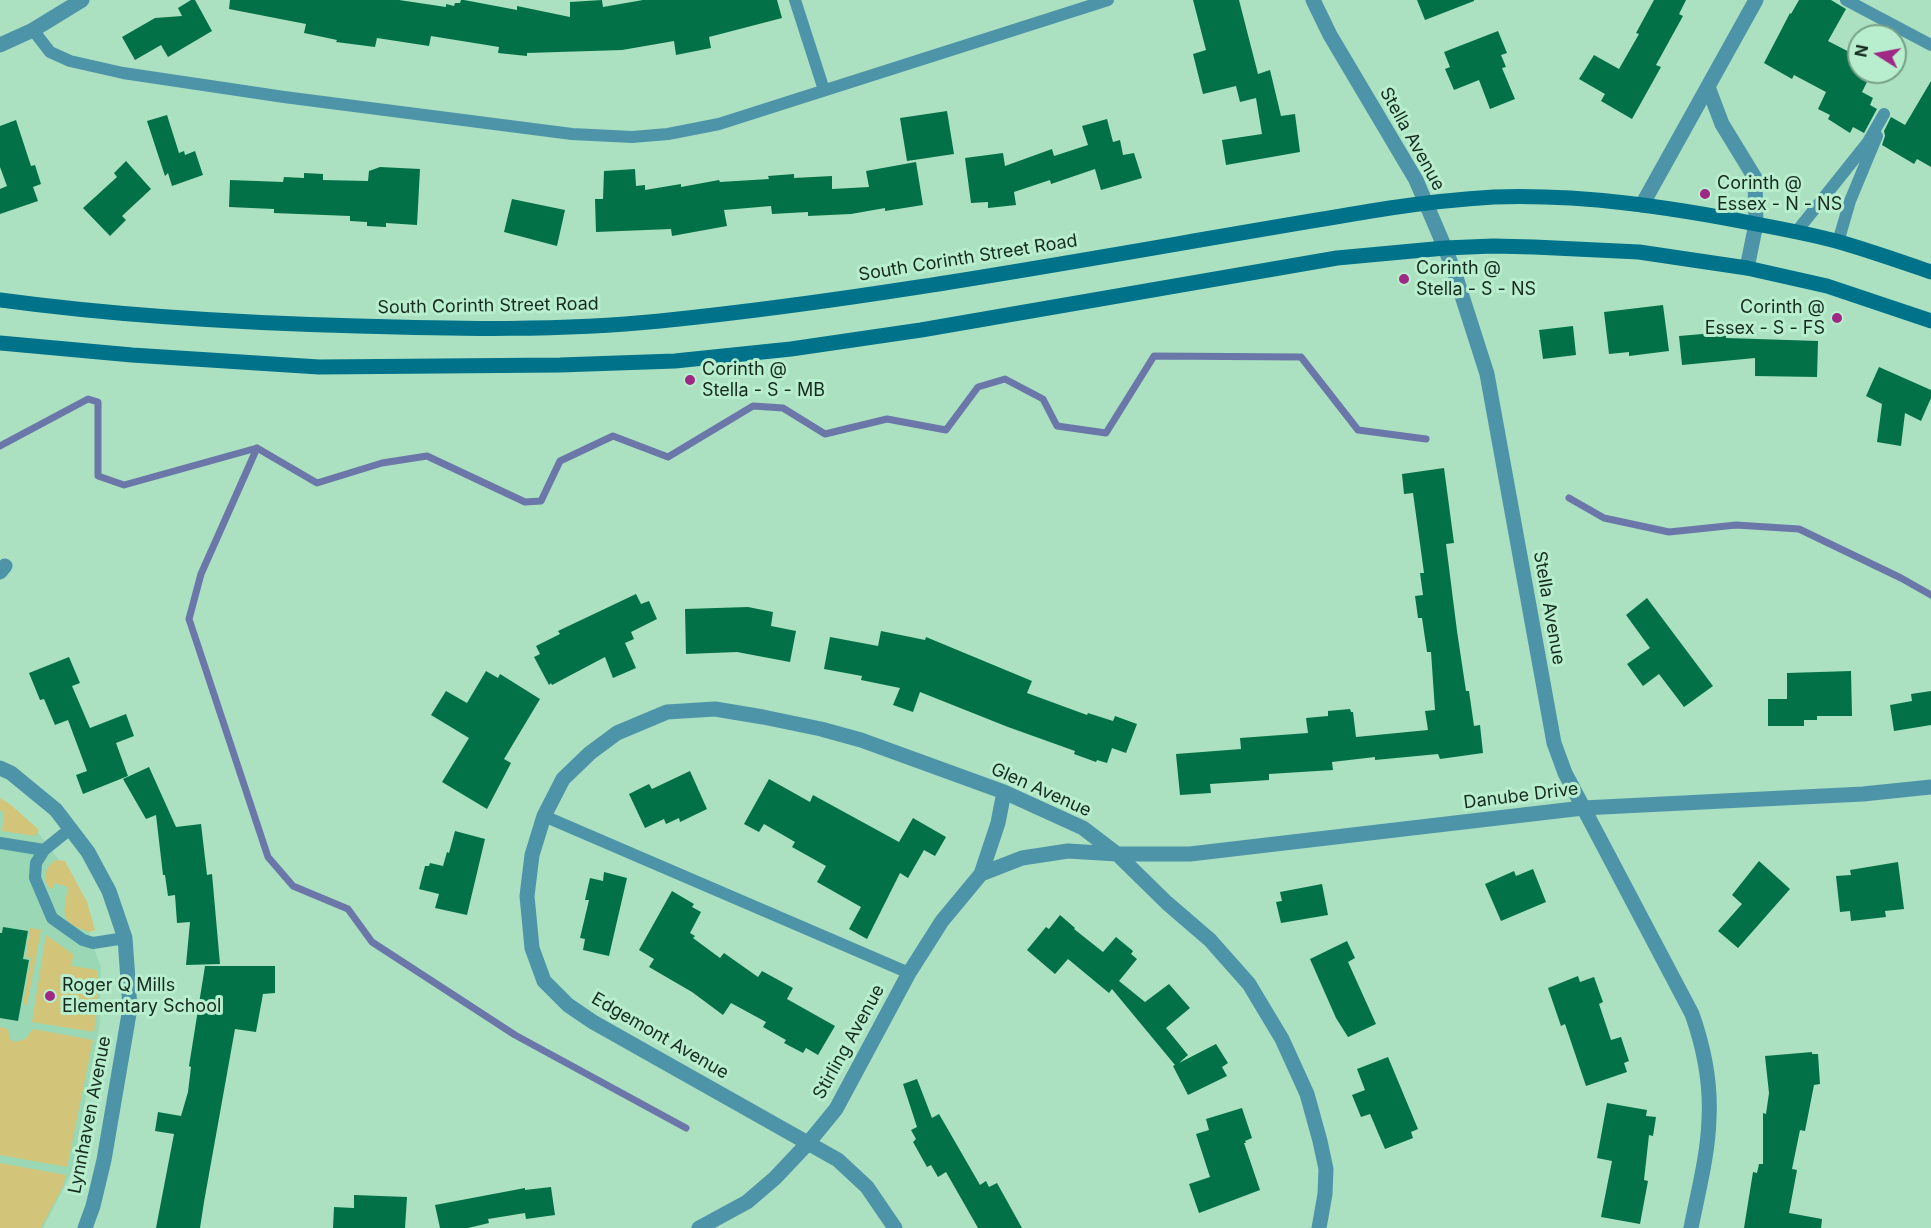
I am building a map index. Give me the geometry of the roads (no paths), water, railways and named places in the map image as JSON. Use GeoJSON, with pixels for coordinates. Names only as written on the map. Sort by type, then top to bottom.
{"type":"FeatureCollection","features":[{"type":"Feature","properties":{"kind":"main road","name":"South Corinth Street Road"},"geometry":{"type":"LineString","coordinates":[[0,300],[50,307],[267,324],[402,328],[540,328],[648,322],[901,291],[1283,225],[1427,203],[1494,197],[1567,198],[1642,205],[1717,216],[1797,231],[1931,272]]}},
{"type":"Feature","properties":{"kind":"main road"},"geometry":{"type":"LineString","coordinates":[[0,344],[132,356],[319,367],[675,361],[791,349],[921,330],[1337,258],[1445,248],[1533,246],[1639,252],[1747,268],[1827,286],[1931,321]]}},
{"type":"Feature","properties":{"kind":"street"},"geometry":{"type":"LineString","coordinates":[[0,45],[33,30],[82,0]]}},
{"type":"Feature","properties":{"kind":"street","name":"Stella Avenue"},"geometry":{"type":"LineString","coordinates":[[1313,0],[1330,35],[1416,180],[1445,248],[1487,374],[1554,743],[1565,773],[1692,1014],[1702,1043],[1708,1083],[1709,1118],[1706,1148],[1691,1228]]}},
{"type":"Feature","properties":{"kind":"street"},"geometry":{"type":"LineString","coordinates":[[1642,205],[1756,0]]}},
{"type":"Feature","properties":{"kind":"street"},"geometry":{"type":"LineString","coordinates":[[1708,87],[1722,124],[1755,178],[1756,224],[1747,268]]}},
{"type":"Feature","properties":{"kind":"street","name":"Glen Avenue"},"geometry":{"type":"LineString","coordinates":[[563,779],[590,753],[617,733],[667,712],[716,709],[775,719],[851,738],[1004,792],[1083,828],[1117,854],[1167,903],[1210,940],[1249,984],[1282,1039],[1307,1094],[1326,1169],[1325,1194],[1319,1228]]}},
{"type":"Feature","properties":{"kind":"street","name":"Lynnhaven Avenue"},"geometry":{"type":"LineString","coordinates":[[0,768],[11,773],[56,810],[88,852],[109,891],[125,938],[130,1008],[104,1160],[85,1228]]}},
{"type":"Feature","properties":{"kind":"street","name":"Edgemont Avenue"},"geometry":{"type":"LineString","coordinates":[[563,779],[544,816],[532,855],[527,896],[532,948],[544,981],[568,1005],[592,1022],[838,1160],[867,1187],[895,1228]]}},
{"type":"Feature","properties":{"kind":"street","name":"Danube Drive"},"geometry":{"type":"LineString","coordinates":[[1117,854],[1190,854],[1583,808],[1863,794],[1931,787]]}},
{"type":"Feature","properties":{"kind":"street","name":"Stirling Avenue"},"geometry":{"type":"LineString","coordinates":[[699,1228],[747,1202],[775,1178],[836,1109],[909,973],[942,921],[981,874],[998,823],[1004,792]]}},
{"type":"Feature","properties":{"kind":"street","name":"Stirling Avenue"},"geometry":{"type":"LineString","coordinates":[[981,874],[1022,858],[1068,851],[1117,854]]}},
{"type":"Feature","properties":{"kind":"lane"},"geometry":{"type":"LineString","coordinates":[[795,0],[824,90]]}},
{"type":"Feature","properties":{"kind":"lane"},"geometry":{"type":"LineString","coordinates":[[33,30],[50,52],[70,61],[123,73],[284,97],[572,134],[632,137],[668,134],[720,124],[1108,0]]}},
{"type":"Feature","properties":{"kind":"lane"},"geometry":{"type":"LineString","coordinates":[[1846,0],[1931,45]]}},
{"type":"Feature","properties":{"kind":"lane"},"geometry":{"type":"LineString","coordinates":[[1797,231],[1868,142],[1884,114],[1868,162],[1850,201],[1838,242]]}},
{"type":"Feature","properties":{"kind":"lane"},"geometry":{"type":"LineString","coordinates":[[544,816],[909,973]]}},
{"type":"Feature","properties":{"kind":"lane"},"geometry":{"type":"LineString","coordinates":[[70,829],[44,850],[36,863],[35,878],[52,918],[83,940],[93,943],[125,938]]}},
{"type":"Feature","properties":{"kind":"lane"},"geometry":{"type":"LineString","coordinates":[[0,843],[44,850]]}},
{"type":"Feature","properties":{"kind":"waterway"},"geometry":{"type":"LineString","coordinates":[[0,446],[88,399],[98,402],[98,476],[124,485],[257,448],[317,483],[382,463],[427,456],[525,502],[541,501],[560,461],[613,436],[668,457],[753,406],[783,408],[825,434],[887,419],[946,430],[978,387],[1005,379],[1043,399],[1057,426],[1106,433],[1154,356],[1301,357],[1358,430],[1426,439]]}},
{"type":"Feature","properties":{"kind":"waterway"},"geometry":{"type":"LineString","coordinates":[[257,448],[201,574],[189,619],[268,857],[293,886],[348,909],[372,942],[515,1035],[686,1128]]}},
{"type":"Feature","properties":{"kind":"waterway"},"geometry":{"type":"LineString","coordinates":[[1569,498],[1604,518],[1669,532],[1736,525],[1799,529],[1931,595]]}},
{"type":"Feature","properties":{"kind":"place","name":"Corinth @ Essex - N - NS"},"geometry":{"type":"Point","coordinates":[1705,194]}},
{"type":"Feature","properties":{"kind":"place","name":"Corinth @ Stella - S - NS"},"geometry":{"type":"Point","coordinates":[1404,279]}},
{"type":"Feature","properties":{"kind":"place","name":"Corinth @ Essex - S - FS"},"geometry":{"type":"Point","coordinates":[1837,318]}},
{"type":"Feature","properties":{"kind":"place","name":"Corinth @ Stella - S - MB"},"geometry":{"type":"Point","coordinates":[690,380]}},
{"type":"Feature","properties":{"kind":"place","name":"Roger Q Mills Elementary School"},"geometry":{"type":"Point","coordinates":[50,996]}}]}
